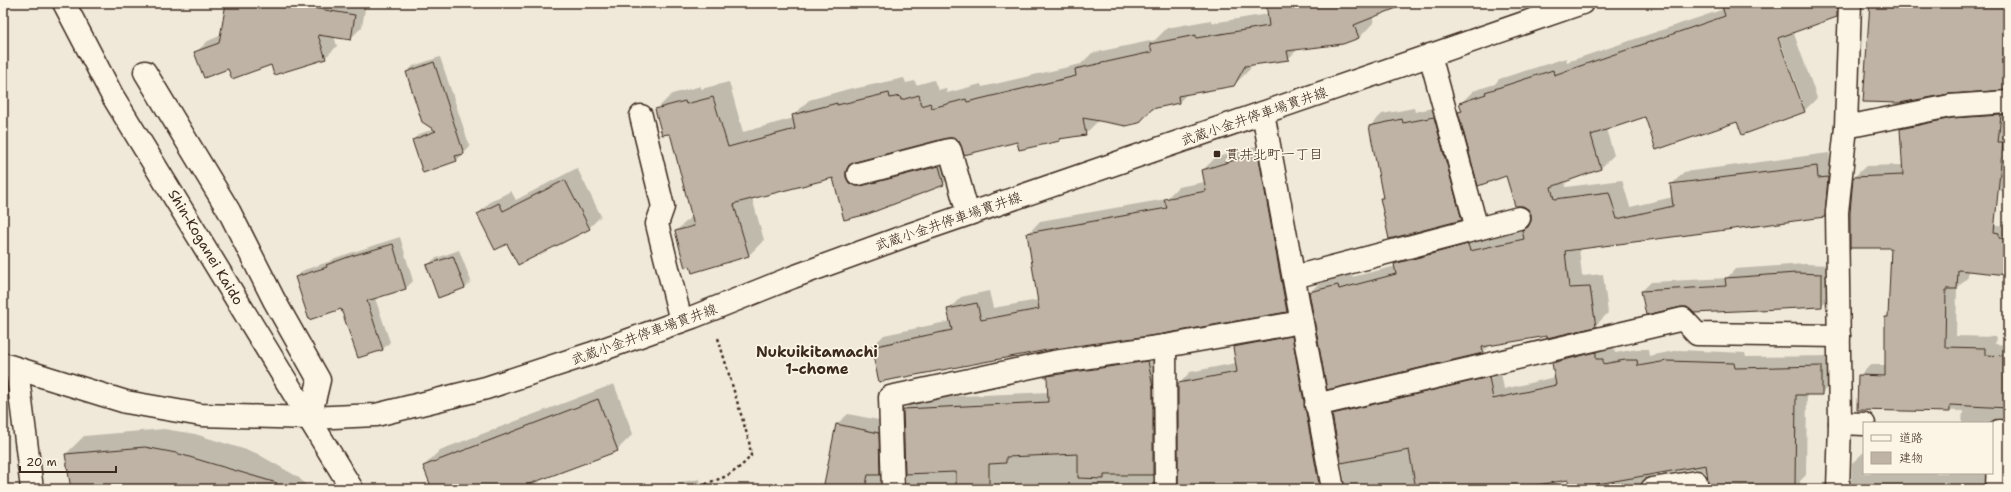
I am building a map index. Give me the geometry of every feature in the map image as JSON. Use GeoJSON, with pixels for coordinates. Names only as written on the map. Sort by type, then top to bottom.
{"type":"FeatureCollection","features":[{"type":"Feature","properties":{"kind":"main road","name":"Shin-Koganei Kaido"},"geometry":{"type":"LineString","coordinates":[[64,3],[112,95],[352,489]]}},
{"type":"Feature","properties":{"kind":"main road","name":"武蔵小金井停車場貫井線"},"geometry":{"type":"LineString","coordinates":[[10,367],[126,402],[201,415],[310,418],[376,415],[486,388],[590,354],[681,321],[793,277],[968,214],[1582,3]]}},
{"type":"Feature","properties":{"kind":"main road"},"geometry":{"type":"LineString","coordinates":[[1838,489],[1840,423],[1837,212],[1846,127],[1850,3]]}},
{"type":"Feature","properties":{"kind":"main road"},"geometry":{"type":"LineString","coordinates":[[1430,55],[1477,229]]}},
{"type":"Feature","properties":{"kind":"main road"},"geometry":{"type":"LineString","coordinates":[[146,72],[229,211],[274,300],[319,380],[310,418]]}},
{"type":"Feature","properties":{"kind":"main road"},"geometry":{"type":"LineString","coordinates":[[1846,127],[1950,106],[2008,102]]}},
{"type":"Feature","properties":{"kind":"main road"},"geometry":{"type":"LineString","coordinates":[[1263,113],[1294,277],[1316,405],[1333,489]]}},
{"type":"Feature","properties":{"kind":"main road"},"geometry":{"type":"LineString","coordinates":[[642,116],[663,207],[657,224],[681,321]]}},
{"type":"Feature","properties":{"kind":"main road"},"geometry":{"type":"LineString","coordinates":[[858,174],[950,150],[968,214]]}},
{"type":"Feature","properties":{"kind":"main road"},"geometry":{"type":"LineString","coordinates":[[1294,277],[1519,218]]}},
{"type":"Feature","properties":{"kind":"main road"},"geometry":{"type":"LineString","coordinates":[[1316,405],[1683,320],[1697,334],[1838,336]]}},
{"type":"Feature","properties":{"kind":"main road"},"geometry":{"type":"LineString","coordinates":[[893,489],[890,397],[1054,362],[1165,346],[1301,322]]}},
{"type":"Feature","properties":{"kind":"main road"},"geometry":{"type":"LineString","coordinates":[[1165,346],[1166,489]]}},
{"type":"Feature","properties":{"kind":"main road"},"geometry":{"type":"LineString","coordinates":[[10,367],[32,489]]}},
{"type":"Feature","properties":{"kind":"main road"},"geometry":{"type":"LineString","coordinates":[[1840,423],[1863,424]]}},
{"type":"Feature","properties":{"kind":"main road"},"geometry":{"type":"LineString","coordinates":[[1997,489],[2000,431]]}},
{"type":"Feature","properties":{"kind":"main road"},"geometry":{"type":"LineString","coordinates":[[1652,489],[1696,482]]}},
{"type":"Feature","properties":{"kind":"path"},"geometry":{"type":"LineString","coordinates":[[703,488],[742,466],[751,456],[749,441],[710,310]]}},
{"type":"Feature","properties":{"kind":"building"},"geometry":{"type":"Polygon","coordinates":[[[226,3],[283,3],[355,15],[351,40],[318,35],[326,59],[274,75],[271,65],[232,79],[228,69],[204,78],[194,52],[219,43],[226,3]]]}},
{"type":"Feature","properties":{"kind":"building"},"geometry":{"type":"Polygon","coordinates":[[[1266,3],[1404,3],[1404,5],[1354,25],[1359,38],[1343,44],[1287,51],[1289,60],[1245,66],[1234,86],[1178,96],[1179,103],[1152,109],[1139,123],[1126,126],[1083,118],[1086,135],[1059,139],[1060,141],[1019,150],[1017,142],[964,155],[959,141],[954,138],[947,138],[855,162],[849,165],[846,171],[846,177],[849,183],[855,186],[861,186],[939,166],[944,185],[868,214],[844,220],[833,178],[736,203],[734,205],[749,256],[692,273],[690,266],[685,268],[675,231],[694,226],[671,137],[669,134],[662,135],[655,109],[685,101],[686,104],[713,97],[728,147],[795,129],[792,115],[837,103],[837,105],[889,93],[890,98],[900,96],[901,100],[919,95],[922,106],[930,103],[932,108],[966,99],[967,102],[1076,76],[1075,69],[1152,52],[1150,44],[1196,35],[1196,38],[1269,26],[1266,3]]]}},
{"type":"Feature","properties":{"kind":"building"},"geometry":{"type":"Polygon","coordinates":[[[1721,3],[1837,3],[1837,17],[1778,38],[1805,112],[1742,135],[1737,122],[1656,150],[1645,117],[1591,135],[1601,169],[1551,187],[1554,199],[1609,192],[1617,219],[1673,206],[1670,184],[1817,166],[1818,178],[1828,177],[1825,217],[1565,251],[1569,288],[1590,287],[1596,327],[1547,338],[1547,336],[1482,347],[1483,353],[1327,390],[1309,292],[1338,285],[1339,289],[1396,274],[1394,264],[1468,244],[1470,251],[1524,239],[1522,230],[1528,227],[1531,221],[1531,214],[1528,209],[1523,206],[1515,206],[1506,176],[1478,186],[1458,112],[1462,111],[1459,103],[1486,94],[1485,92],[1553,70],[1554,75],[1725,16],[1721,3]]]}},
{"type":"Feature","properties":{"kind":"building"},"geometry":{"type":"Polygon","coordinates":[[[1870,3],[2008,3],[2008,90],[1949,94],[1899,103],[1863,102],[1870,3]]]}},
{"type":"Feature","properties":{"kind":"building"},"geometry":{"type":"Polygon","coordinates":[[[434,62],[464,154],[455,156],[457,161],[423,173],[412,140],[436,131],[422,122],[406,72],[434,62]]]}},
{"type":"Feature","properties":{"kind":"building"},"geometry":{"type":"Polygon","coordinates":[[[2001,115],[1998,142],[2003,142],[1994,232],[1999,233],[1999,238],[2008,239],[2008,275],[1958,270],[1957,289],[1946,289],[1945,347],[1985,348],[1985,355],[2008,356],[2008,408],[1950,405],[1950,412],[1857,410],[1858,375],[1885,376],[1885,317],[1888,317],[1891,248],[1850,248],[1850,213],[1853,177],[1903,175],[1900,129],[1952,118],[2001,115]]]}},
{"type":"Feature","properties":{"kind":"building"},"geometry":{"type":"Polygon","coordinates":[[[1434,117],[1462,220],[1389,239],[1380,198],[1383,198],[1369,126],[1402,119],[1403,123],[1434,117]]]}},
{"type":"Feature","properties":{"kind":"building"},"geometry":{"type":"Polygon","coordinates":[[[1258,153],[1287,312],[1163,334],[1047,350],[879,382],[871,347],[952,330],[947,309],[977,303],[981,320],[1039,309],[1027,233],[1167,208],[1164,199],[1206,191],[1202,170],[1258,153]]]}},
{"type":"Feature","properties":{"kind":"building"},"geometry":{"type":"Polygon","coordinates":[[[565,180],[590,229],[518,265],[507,244],[495,250],[477,214],[499,203],[503,211],[565,180]]]}},
{"type":"Feature","properties":{"kind":"building"},"geometry":{"type":"Polygon","coordinates":[[[393,244],[406,289],[367,301],[383,350],[358,358],[341,309],[309,320],[295,277],[327,267],[326,265],[351,256],[393,244]]]}},
{"type":"Feature","properties":{"kind":"building"},"geometry":{"type":"Polygon","coordinates":[[[453,256],[465,288],[438,298],[426,265],[453,256]]]}},
{"type":"Feature","properties":{"kind":"building"},"geometry":{"type":"Polygon","coordinates":[[[1796,273],[1822,274],[1822,307],[1694,313],[1687,307],[1681,307],[1646,315],[1641,291],[1726,286],[1725,278],[1796,273]]]}},
{"type":"Feature","properties":{"kind":"building"},"geometry":{"type":"Polygon","coordinates":[[[1292,336],[1320,489],[1178,489],[1178,383],[1237,372],[1233,347],[1292,336]]]}},
{"type":"Feature","properties":{"kind":"building"},"geometry":{"type":"Polygon","coordinates":[[[1596,352],[1596,359],[1603,359],[1603,364],[1625,360],[1637,360],[1638,366],[1667,361],[1734,363],[1735,368],[1822,366],[1822,395],[1796,395],[1795,487],[1706,489],[1708,480],[1706,465],[1569,489],[1568,480],[1512,489],[1416,489],[1409,450],[1341,463],[1332,414],[1489,377],[1493,399],[1556,385],[1552,363],[1596,352]]]}},
{"type":"Feature","properties":{"kind":"building"},"geometry":{"type":"Polygon","coordinates":[[[1148,361],[1153,388],[1153,475],[1104,475],[1104,479],[1078,478],[1078,454],[1006,457],[1006,463],[989,464],[989,489],[956,489],[956,472],[905,474],[903,409],[1048,402],[1047,376],[1148,361]]]}},
{"type":"Feature","properties":{"kind":"building"},"geometry":{"type":"Polygon","coordinates":[[[598,399],[618,451],[516,489],[432,489],[423,466],[598,399]]]}},
{"type":"Feature","properties":{"kind":"building"},"geometry":{"type":"Polygon","coordinates":[[[836,424],[879,433],[880,475],[868,475],[865,489],[823,489],[836,424]]]}},
{"type":"Feature","properties":{"kind":"building"},"geometry":{"type":"Polygon","coordinates":[[[145,447],[176,453],[277,483],[276,489],[71,489],[65,454],[145,447]]]}},
{"type":"Feature","properties":{"kind":"place","name":"貫井北町一丁目"},"geometry":{"type":"Point","coordinates":[1217,154]}},
{"type":"Feature","properties":{"kind":"district","name":"Nukuikitamachi 1-chome"},"geometry":{"type":"Point","coordinates":[817,360]}}]}
